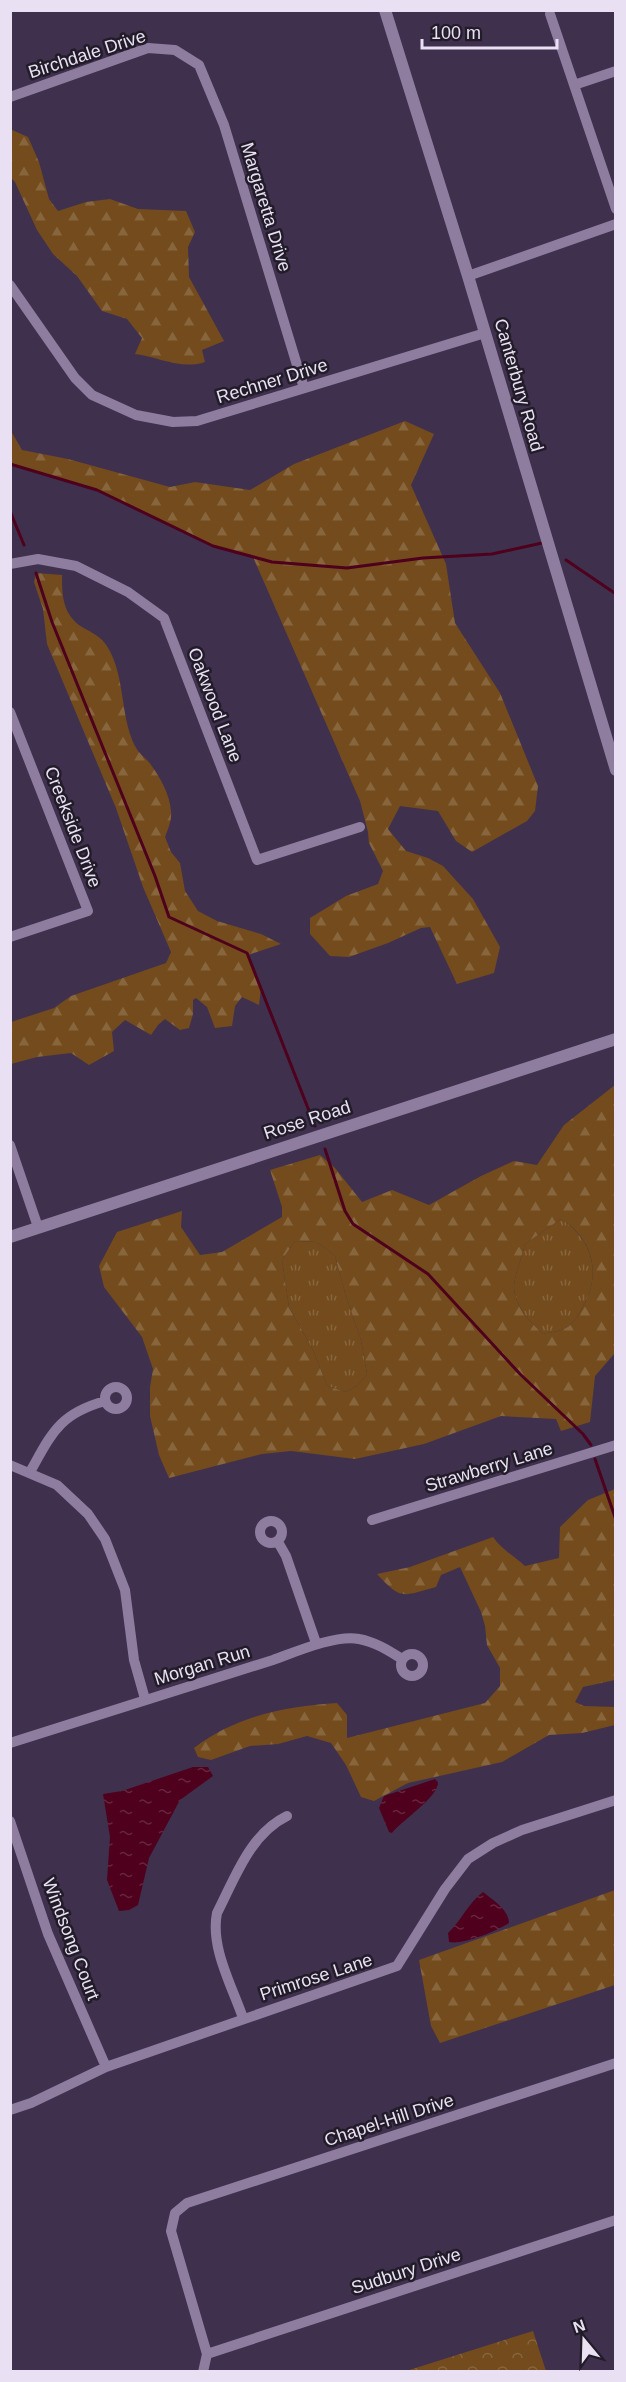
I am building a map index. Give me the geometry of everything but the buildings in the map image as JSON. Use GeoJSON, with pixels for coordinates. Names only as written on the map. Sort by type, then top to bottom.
{"type":"FeatureCollection","features":[{"type":"Feature","properties":{"kind":"street","name":"Canterbury Road"},"geometry":{"type":"LineString","coordinates":[[386,10],[615,770]]}},
{"type":"Feature","properties":{"kind":"street"},"geometry":{"type":"LineString","coordinates":[[550,14],[615,209]]}},
{"type":"Feature","properties":{"kind":"street","name":"Birchdale Drive"},"geometry":{"type":"LineString","coordinates":[[10,97],[148,48],[175,50]]}},
{"type":"Feature","properties":{"kind":"street","name":"Margaretta Drive"},"geometry":{"type":"LineString","coordinates":[[175,50],[199,65],[224,125],[304,388]]}},
{"type":"Feature","properties":{"kind":"street"},"geometry":{"type":"LineString","coordinates":[[574,85],[615,71]]}},
{"type":"Feature","properties":{"kind":"street"},"geometry":{"type":"LineString","coordinates":[[468,276],[615,224]]}},
{"type":"Feature","properties":{"kind":"street","name":"Rechner Drive"},"geometry":{"type":"LineString","coordinates":[[10,285],[75,378],[92,395],[136,415],[173,422],[197,421],[485,333]]}},
{"type":"Feature","properties":{"kind":"street","name":"Oakwood Lane"},"geometry":{"type":"LineString","coordinates":[[10,564],[38,559],[76,566],[128,592],[164,618],[257,860],[360,827]]}},
{"type":"Feature","properties":{"kind":"street","name":"Creekside Drive"},"geometry":{"type":"LineString","coordinates":[[10,712],[88,911],[10,937]]}},
{"type":"Feature","properties":{"kind":"street","name":"Rose Road"},"geometry":{"type":"LineString","coordinates":[[10,1237],[615,1039]]}},
{"type":"Feature","properties":{"kind":"street"},"geometry":{"type":"LineString","coordinates":[[10,1145],[38,1227]]}},
{"type":"Feature","properties":{"kind":"street"},"geometry":{"type":"LineString","coordinates":[[30,1472],[51,1434],[62,1422],[82,1407],[105,1401]]}},
{"type":"Feature","properties":{"kind":"street","name":"Strawberry Lane"},"geometry":{"type":"LineString","coordinates":[[372,1520],[615,1445]]}},
{"type":"Feature","properties":{"kind":"street"},"geometry":{"type":"LineString","coordinates":[[10,1465],[57,1485],[88,1514],[105,1539],[125,1590],[134,1660],[145,1699]]}},
{"type":"Feature","properties":{"kind":"street"},"geometry":{"type":"LineString","coordinates":[[278,1542],[286,1556],[316,1643]]}},
{"type":"Feature","properties":{"kind":"street","name":"Morgan Run"},"geometry":{"type":"LineString","coordinates":[[10,1743],[273,1660],[316,1643],[357,1638],[381,1646],[402,1659]]}},
{"type":"Feature","properties":{"kind":"street","name":"Primrose Lane"},"geometry":{"type":"LineString","coordinates":[[10,2110],[31,2103],[106,2067],[397,1966],[445,1889],[468,1859],[493,1843],[522,1830],[615,1800]]}},
{"type":"Feature","properties":{"kind":"street"},"geometry":{"type":"LineString","coordinates":[[243,2018],[220,1954],[214,1926],[217,1913],[260,1836],[274,1822],[287,1816]]}},
{"type":"Feature","properties":{"kind":"street","name":"Windsong Court"},"geometry":{"type":"LineString","coordinates":[[10,1821],[48,1934],[106,2067]]}},
{"type":"Feature","properties":{"kind":"street","name":"Chapel-Hill Drive"},"geometry":{"type":"LineString","coordinates":[[207,2354],[171,2231],[176,2213],[187,2203],[615,2063]]}},
{"type":"Feature","properties":{"kind":"street","name":"Sudbury Drive"},"geometry":{"type":"LineString","coordinates":[[207,2354],[615,2220]]}},
{"type":"Feature","properties":{"kind":"street"},"geometry":{"type":"LineString","coordinates":[[203,2372],[207,2354]]}},
{"type":"Feature","properties":{"kind":"green space"},"geometry":{"type":"Polygon","coordinates":[[[10,129],[28,137],[39,162],[49,199],[58,211],[86,202],[110,199],[138,209],[186,211],[195,232],[188,247],[189,277],[224,341],[202,350],[205,362],[179,364],[135,354],[142,338],[127,319],[102,311],[77,276],[53,254],[37,230],[11,178],[10,129]]]}},
{"type":"Feature","properties":{"kind":"green space"},"geometry":{"type":"Polygon","coordinates":[[[405,421],[434,434],[411,485],[446,564],[455,623],[500,693],[538,786],[535,811],[527,821],[472,852],[456,841],[438,811],[400,806],[388,829],[406,851],[443,866],[473,899],[500,947],[494,973],[457,984],[430,927],[421,928],[349,957],[330,956],[310,934],[310,918],[346,896],[378,884],[383,871],[369,843],[360,801],[253,557],[213,546],[97,490],[11,464],[11,431],[22,450],[68,459],[170,487],[195,482],[250,490],[294,464],[405,421]]]}},
{"type":"Feature","properties":{"kind":"green space"},"geometry":{"type":"Polygon","coordinates":[[[36,573],[62,575],[63,595],[69,614],[73,620],[101,639],[107,646],[118,672],[132,739],[167,793],[171,814],[165,837],[171,852],[180,863],[185,891],[198,911],[217,921],[261,934],[281,944],[248,955],[261,988],[259,1005],[242,997],[235,1006],[232,1026],[215,1028],[207,1007],[196,998],[193,1000],[193,1014],[189,1028],[180,1030],[165,1019],[151,1035],[125,1020],[112,1032],[114,1051],[89,1065],[71,1053],[37,1057],[11,1064],[11,1022],[54,1008],[71,996],[166,963],[171,952],[143,887],[116,808],[47,644],[43,609],[34,582],[36,573]]]}},
{"type":"Feature","properties":{"kind":"green space"},"geometry":{"type":"Polygon","coordinates":[[[615,1085],[615,1353],[595,1376],[590,1422],[561,1431],[556,1419],[501,1416],[424,1444],[355,1459],[291,1451],[262,1454],[169,1478],[159,1455],[150,1416],[150,1387],[153,1369],[142,1337],[104,1287],[99,1266],[117,1232],[182,1211],[181,1227],[200,1255],[222,1252],[282,1217],[282,1207],[270,1170],[320,1155],[335,1168],[362,1202],[392,1190],[429,1205],[481,1176],[514,1161],[537,1165],[564,1125],[615,1085]],[[561,1219],[525,1244],[514,1286],[520,1306],[528,1319],[543,1334],[564,1329],[574,1321],[585,1303],[592,1279],[593,1267],[586,1245],[572,1227],[561,1219]],[[295,1241],[282,1260],[289,1307],[314,1352],[327,1386],[346,1392],[358,1385],[367,1374],[361,1340],[335,1256],[317,1242],[295,1241]]]}},
{"type":"Feature","properties":{"kind":"green space"},"geometry":{"type":"Polygon","coordinates":[[[561,1219],[572,1227],[586,1246],[591,1256],[592,1279],[585,1303],[574,1321],[564,1329],[543,1334],[528,1319],[520,1306],[514,1286],[525,1244],[561,1219]]]}},
{"type":"Feature","properties":{"kind":"green space"},"geometry":{"type":"Polygon","coordinates":[[[295,1241],[317,1242],[335,1256],[361,1340],[367,1374],[358,1385],[346,1392],[327,1386],[314,1352],[289,1307],[282,1260],[295,1241]]]}},
{"type":"Feature","properties":{"kind":"green space"},"geometry":{"type":"Polygon","coordinates":[[[615,1489],[615,1680],[583,1687],[575,1702],[584,1706],[615,1707],[615,1725],[582,1733],[549,1735],[502,1762],[408,1783],[374,1801],[361,1797],[346,1765],[331,1743],[307,1736],[278,1744],[250,1746],[211,1760],[198,1757],[194,1748],[210,1737],[244,1720],[281,1710],[337,1703],[347,1715],[347,1738],[485,1703],[500,1686],[500,1668],[487,1645],[481,1612],[460,1567],[441,1575],[436,1587],[409,1594],[392,1589],[377,1574],[410,1567],[493,1537],[525,1566],[559,1558],[560,1527],[588,1500],[615,1489]]]}},
{"type":"Feature","properties":{"kind":"green space"},"geometry":{"type":"Polygon","coordinates":[[[615,1890],[615,1985],[440,2043],[431,2026],[419,1960],[615,1890]]]}},
{"type":"Feature","properties":{"kind":"green space"},"geometry":{"type":"Polygon","coordinates":[[[533,2331],[546,2371],[406,2371],[533,2331]]]}},
{"type":"Feature","properties":{"kind":"water"},"geometry":{"type":"Polygon","coordinates":[[[193,1767],[208,1767],[213,1776],[180,1800],[149,1858],[138,1905],[129,1910],[119,1911],[107,1880],[110,1837],[103,1794],[122,1791],[193,1767]]]}},
{"type":"Feature","properties":{"kind":"water"},"geometry":{"type":"Polygon","coordinates":[[[435,1779],[438,1782],[432,1795],[392,1833],[389,1832],[379,1808],[384,1796],[435,1779]]]}},
{"type":"Feature","properties":{"kind":"water"},"geometry":{"type":"Polygon","coordinates":[[[483,1892],[503,1910],[509,1923],[471,1939],[449,1942],[448,1933],[483,1892]]]}},
{"type":"Feature","properties":{"kind":"waterway"},"geometry":{"type":"LineString","coordinates":[[10,464],[97,490],[213,546],[272,562],[347,568],[423,558],[492,554],[542,543]]}},
{"type":"Feature","properties":{"kind":"waterway"},"geometry":{"type":"LineString","coordinates":[[10,511],[24,545]]}},
{"type":"Feature","properties":{"kind":"waterway"},"geometry":{"type":"LineString","coordinates":[[566,560],[616,594]]}},
{"type":"Feature","properties":{"kind":"waterway"},"geometry":{"type":"LineString","coordinates":[[36,573],[52,622],[155,876],[169,917],[247,953],[315,1126]]}},
{"type":"Feature","properties":{"kind":"waterway"},"geometry":{"type":"LineString","coordinates":[[325,1149],[345,1211],[353,1224],[428,1274],[520,1374],[583,1434],[591,1445]]}},
{"type":"Feature","properties":{"kind":"waterway"},"geometry":{"type":"LineString","coordinates":[[595,1459],[616,1520]]}}]}
